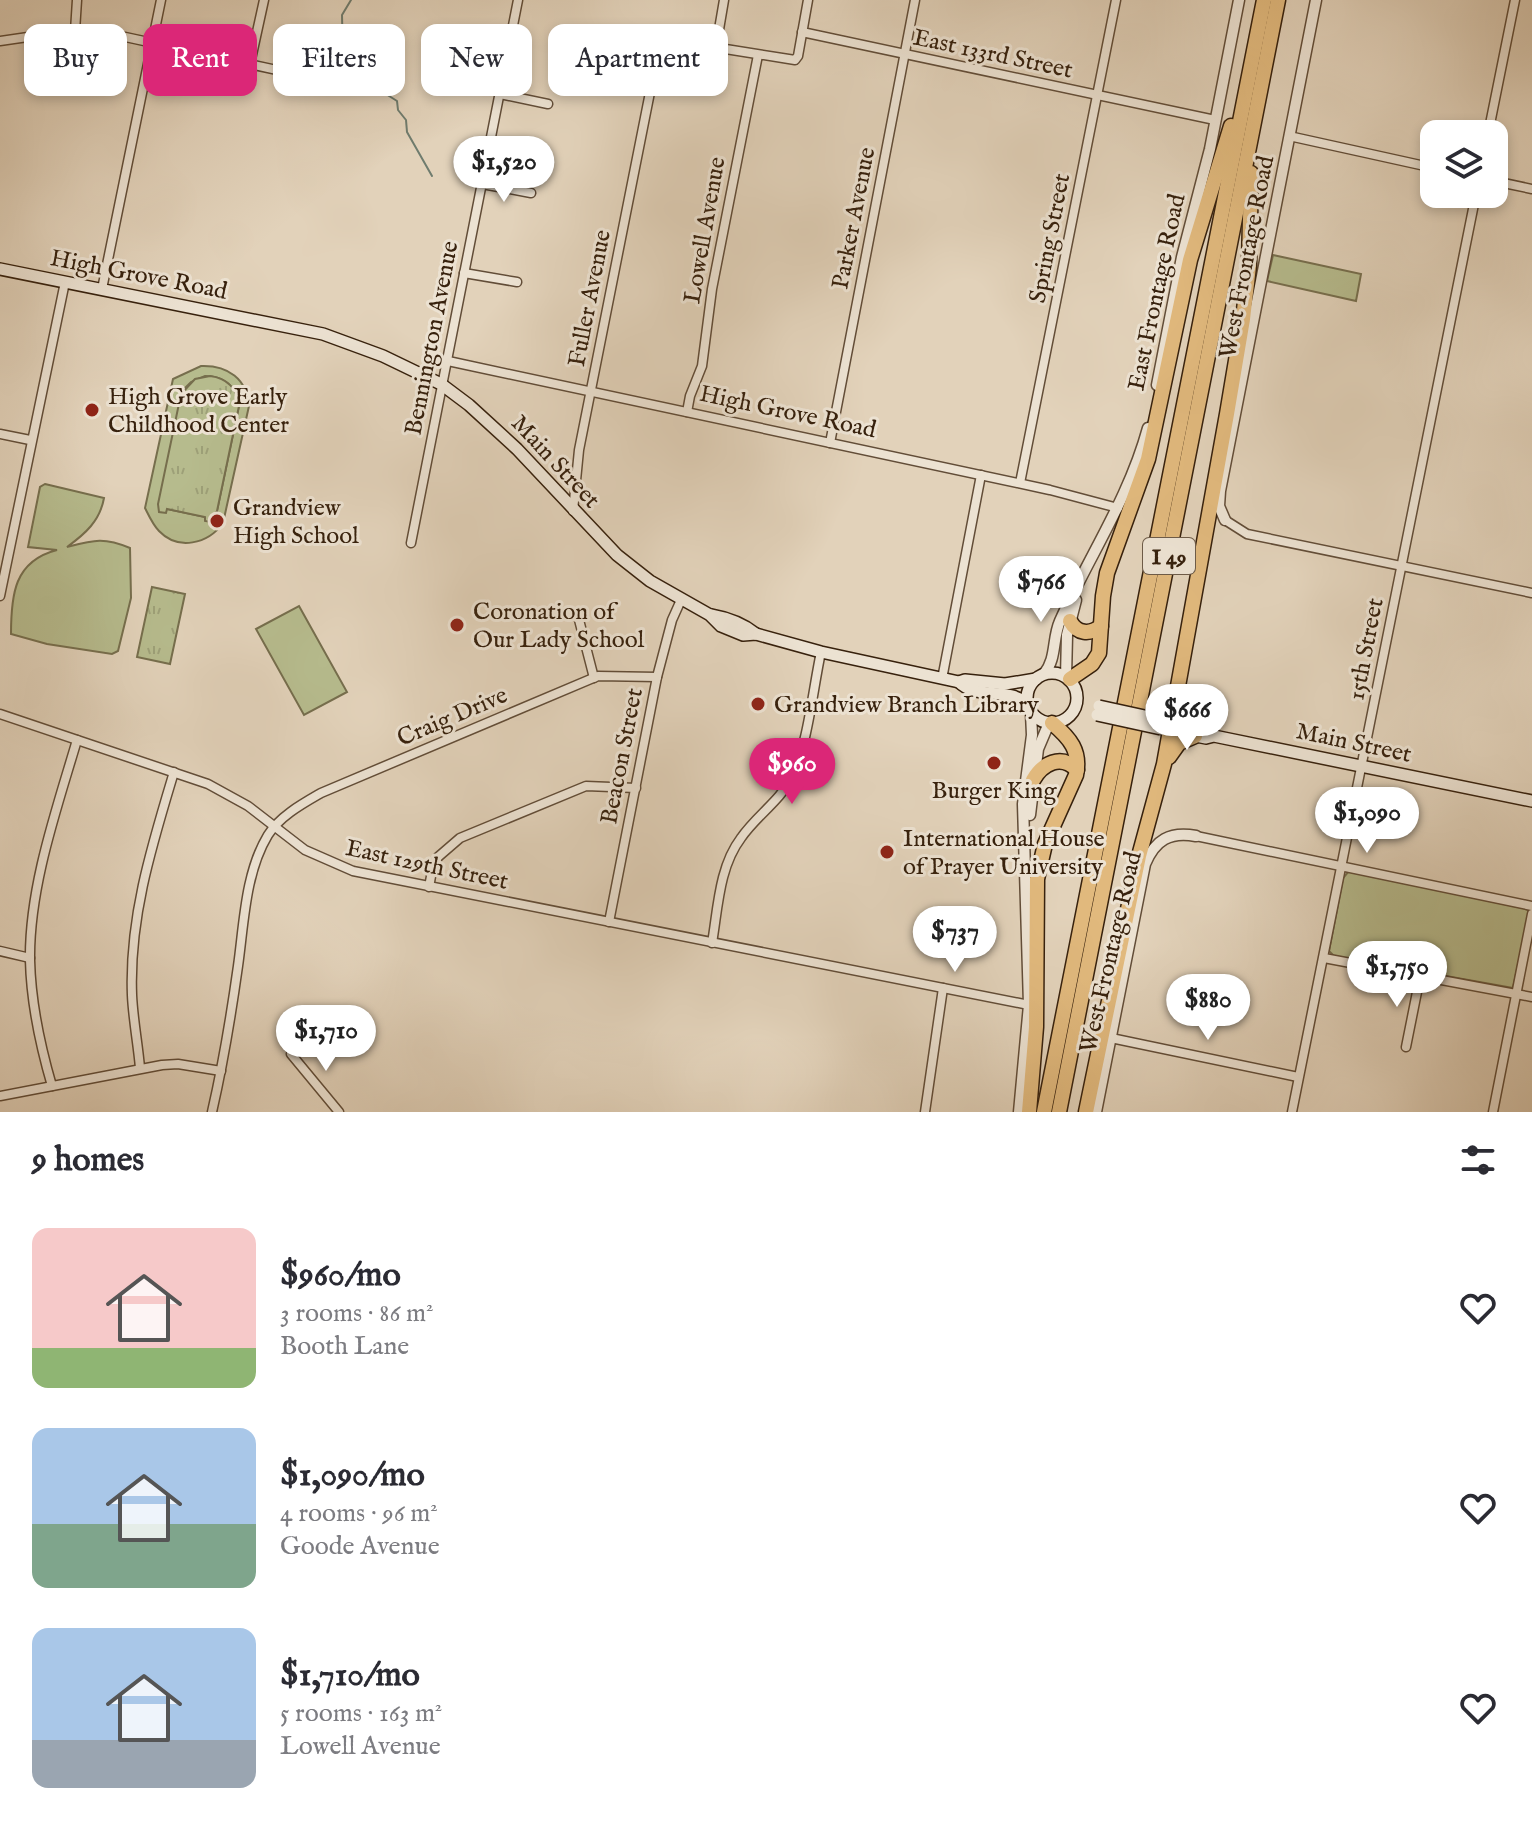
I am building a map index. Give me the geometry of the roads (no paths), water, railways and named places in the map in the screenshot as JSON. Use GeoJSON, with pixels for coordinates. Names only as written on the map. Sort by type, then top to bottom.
{"type":"FeatureCollection","features":[{"type":"Feature","properties":{"kind":"highway","name":"I 49"},"geometry":{"type":"LineString","coordinates":[[1044,1112],[1264,0]]}},
{"type":"Feature","properties":{"kind":"highway","name":"I 49"},"geometry":{"type":"LineString","coordinates":[[1059,1112],[1278,0]]}},
{"type":"Feature","properties":{"kind":"highway"},"geometry":{"type":"LineString","coordinates":[[1068,678],[1096,659],[1100,647],[1107,573],[1153,443],[1192,251],[1235,114],[1246,93]]}},
{"type":"Feature","properties":{"kind":"highway"},"geometry":{"type":"LineString","coordinates":[[1086,1112],[1139,856],[1164,764],[1167,726],[1177,700],[1243,319],[1249,266],[1248,219],[1255,116]]}},
{"type":"Feature","properties":{"kind":"highway"},"geometry":{"type":"LineString","coordinates":[[1070,621],[1075,629],[1082,632],[1092,632],[1101,626]]}},
{"type":"Feature","properties":{"kind":"highway"},"geometry":{"type":"LineString","coordinates":[[1164,764],[1179,743],[1204,734],[1186,717],[1177,700]]}},
{"type":"Feature","properties":{"kind":"highway"},"geometry":{"type":"LineString","coordinates":[[1029,1112],[1036,1027],[1037,879],[1045,844],[1077,770],[1072,743],[1050,723]]}},
{"type":"Feature","properties":{"kind":"highway"},"geometry":{"type":"LineString","coordinates":[[1033,780],[1039,769],[1049,763],[1068,763],[1077,770]]}},
{"type":"Feature","properties":{"kind":"main road","name":"High Grove Road"},"geometry":{"type":"LineString","coordinates":[[0,269],[323,334],[362,347]]}},
{"type":"Feature","properties":{"kind":"main road","name":"Main Street"},"geometry":{"type":"LineString","coordinates":[[362,347],[441,384],[496,429],[617,555],[681,600],[710,615],[721,626],[743,635],[756,634],[821,652],[959,682],[971,690],[1011,694],[1029,708]]}},
{"type":"Feature","properties":{"kind":"main road","name":"Main Street"},"geometry":{"type":"LineString","coordinates":[[959,682],[1005,684],[1040,676]]}},
{"type":"Feature","properties":{"kind":"main road"},"geometry":{"type":"LineString","coordinates":[[1040,676],[1068,678],[1077,695],[1076,708],[1068,718],[1050,723],[1029,708],[1028,690],[1040,676]]}},
{"type":"Feature","properties":{"kind":"main road","name":"Main Street"},"geometry":{"type":"LineString","coordinates":[[1077,695],[1098,710],[1532,801]]}},
{"type":"Feature","properties":{"kind":"main road","name":"Main Street"},"geometry":{"type":"LineString","coordinates":[[1068,718],[1098,710]]}},
{"type":"Feature","properties":{"kind":"street"},"geometry":{"type":"LineString","coordinates":[[75,24],[77,0]]}},
{"type":"Feature","properties":{"kind":"street"},"geometry":{"type":"LineString","coordinates":[[157,24],[161,0]]}},
{"type":"Feature","properties":{"kind":"street"},"geometry":{"type":"LineString","coordinates":[[257,32],[264,0]]}},
{"type":"Feature","properties":{"kind":"street","name":"Bennington Avenue"},"geometry":{"type":"LineString","coordinates":[[513,24],[518,0]]}},
{"type":"Feature","properties":{"kind":"street"},"geometry":{"type":"LineString","coordinates":[[720,24],[724,0]]}},
{"type":"Feature","properties":{"kind":"street"},"geometry":{"type":"LineString","coordinates":[[728,49],[795,60],[808,0]]}},
{"type":"Feature","properties":{"kind":"street","name":"Parker Avenue"},"geometry":{"type":"LineString","coordinates":[[830,443],[915,0]]}},
{"type":"Feature","properties":{"kind":"street","name":"Spring Street"},"geometry":{"type":"LineString","coordinates":[[1020,483],[1116,0]]}},
{"type":"Feature","properties":{"kind":"street","name":"East Frontage Road"},"geometry":{"type":"LineString","coordinates":[[1040,676],[1052,660],[1058,625],[1133,476],[1148,428],[1239,0]]}},
{"type":"Feature","properties":{"kind":"street","name":"West Frontage Road"},"geometry":{"type":"LineString","coordinates":[[1225,520],[1219,506],[1220,491],[1316,0]]}},
{"type":"Feature","properties":{"kind":"street"},"geometry":{"type":"LineString","coordinates":[[1491,120],[1515,0]]}},
{"type":"Feature","properties":{"kind":"street","name":"East 133rd Street"},"geometry":{"type":"LineString","coordinates":[[802,32],[1215,120]]}},
{"type":"Feature","properties":{"kind":"street"},"geometry":{"type":"LineString","coordinates":[[0,41],[24,38]]}},
{"type":"Feature","properties":{"kind":"street","name":"Lowell Avenue"},"geometry":{"type":"LineString","coordinates":[[687,412],[702,366],[712,289],[758,55]]}},
{"type":"Feature","properties":{"kind":"street"},"geometry":{"type":"LineString","coordinates":[[102,289],[143,91]]}},
{"type":"Feature","properties":{"kind":"street","name":"Bennington Avenue"},"geometry":{"type":"LineString","coordinates":[[411,543],[500,96]]}},
{"type":"Feature","properties":{"kind":"street"},"geometry":{"type":"LineString","coordinates":[[510,96],[548,104]]}},
{"type":"Feature","properties":{"kind":"street","name":"Fuller Avenue"},"geometry":{"type":"LineString","coordinates":[[573,511],[579,450],[649,96]]}},
{"type":"Feature","properties":{"kind":"street"},"geometry":{"type":"LineString","coordinates":[[1289,136],[1420,165]]}},
{"type":"Feature","properties":{"kind":"street"},"geometry":{"type":"LineString","coordinates":[[482,184],[531,193]]}},
{"type":"Feature","properties":{"kind":"street"},"geometry":{"type":"LineString","coordinates":[[1508,184],[1532,189]]}},
{"type":"Feature","properties":{"kind":"street","name":"15th Street"},"geometry":{"type":"LineString","coordinates":[[1292,1112],[1473,208]]}},
{"type":"Feature","properties":{"kind":"street"},"geometry":{"type":"LineString","coordinates":[[464,273],[517,282]]}},
{"type":"Feature","properties":{"kind":"street"},"geometry":{"type":"LineString","coordinates":[[0,596],[65,282]]}},
{"type":"Feature","properties":{"kind":"street","name":"High Grove Road"},"geometry":{"type":"LineString","coordinates":[[448,361],[1020,483],[1118,508]]}},
{"type":"Feature","properties":{"kind":"street"},"geometry":{"type":"LineString","coordinates":[[0,434],[30,440]]}},
{"type":"Feature","properties":{"kind":"street"},"geometry":{"type":"LineString","coordinates":[[942,679],[981,475]]}},
{"type":"Feature","properties":{"kind":"street"},"geometry":{"type":"LineString","coordinates":[[1225,520],[1247,534],[1532,593]]}},
{"type":"Feature","properties":{"kind":"street","name":"East Frontage Road"},"geometry":{"type":"LineString","coordinates":[[1068,678],[1066,648],[1081,582]]}},
{"type":"Feature","properties":{"kind":"street","name":"Beacon Street"},"geometry":{"type":"LineString","coordinates":[[609,922],[657,677],[672,620],[681,600]]}},
{"type":"Feature","properties":{"kind":"street"},"geometry":{"type":"LineString","coordinates":[[577,612],[594,678]]}},
{"type":"Feature","properties":{"kind":"street"},"geometry":{"type":"LineString","coordinates":[[712,943],[724,874],[731,854],[742,836],[782,793],[795,769],[821,652]]}},
{"type":"Feature","properties":{"kind":"street","name":"Craig Drive"},"geometry":{"type":"LineString","coordinates":[[274,828],[295,809],[321,793],[594,678],[622,674],[657,677]]}},
{"type":"Feature","properties":{"kind":"street"},"geometry":{"type":"LineString","coordinates":[[1019,1112],[1029,1005],[1023,804],[1032,735],[1029,708]]}},
{"type":"Feature","properties":{"kind":"street","name":"East 129th Street"},"geometry":{"type":"LineString","coordinates":[[0,714],[174,772],[227,793],[305,850],[337,866],[429,887],[1029,1005]]}},
{"type":"Feature","properties":{"kind":"street"},"geometry":{"type":"LineString","coordinates":[[1026,849],[1039,741],[1050,723]]}},
{"type":"Feature","properties":{"kind":"street"},"geometry":{"type":"LineString","coordinates":[[52,1086],[37,1026],[30,958],[46,844],[77,740]]}},
{"type":"Feature","properties":{"kind":"street"},"geometry":{"type":"LineString","coordinates":[[140,1068],[132,996],[135,926],[146,867],[174,772]]}},
{"type":"Feature","properties":{"kind":"street"},"geometry":{"type":"LineString","coordinates":[[429,887],[438,857],[460,838],[586,786],[636,788]]}},
{"type":"Feature","properties":{"kind":"street"},"geometry":{"type":"LineString","coordinates":[[212,1112],[249,889],[260,852],[274,828]]}},
{"type":"Feature","properties":{"kind":"street","name":"West Frontage Road"},"geometry":{"type":"LineString","coordinates":[[1096,1112],[1145,864],[1153,846],[1169,836],[1196,836]]}},
{"type":"Feature","properties":{"kind":"street"},"geometry":{"type":"LineString","coordinates":[[1196,836],[1532,906]]}},
{"type":"Feature","properties":{"kind":"street"},"geometry":{"type":"LineString","coordinates":[[1493,1112],[1532,914]]}},
{"type":"Feature","properties":{"kind":"street"},"geometry":{"type":"LineString","coordinates":[[0,951],[30,958]]}},
{"type":"Feature","properties":{"kind":"street"},"geometry":{"type":"LineString","coordinates":[[1324,958],[1532,997]]}},
{"type":"Feature","properties":{"kind":"street"},"geometry":{"type":"LineString","coordinates":[[1406,1047],[1420,977]]}},
{"type":"Feature","properties":{"kind":"street"},"geometry":{"type":"LineString","coordinates":[[925,1112],[943,988]]}},
{"type":"Feature","properties":{"kind":"street"},"geometry":{"type":"LineString","coordinates":[[1111,1038],[1298,1077]]}},
{"type":"Feature","properties":{"kind":"street"},"geometry":{"type":"LineString","coordinates":[[291,1054],[339,1112]]}},
{"type":"Feature","properties":{"kind":"street"},"geometry":{"type":"LineString","coordinates":[[0,1096],[140,1068],[178,1064],[221,1071]]}},
{"type":"Feature","properties":{"kind":"waterway"},"geometry":{"type":"LineString","coordinates":[[351,0],[342,15],[343,60],[367,82],[397,101],[398,110],[406,120],[407,132],[432,176]]}},
{"type":"Feature","properties":{"kind":"place","name":"High Grove Early Childhood Center"},"geometry":{"type":"Point","coordinates":[92,410]}},
{"type":"Feature","properties":{"kind":"place","name":"Grandview High School"},"geometry":{"type":"Point","coordinates":[217,521]}},
{"type":"Feature","properties":{"kind":"place","name":"Coronation of Our Lady School"},"geometry":{"type":"Point","coordinates":[457,625]}},
{"type":"Feature","properties":{"kind":"place","name":"Grandview Branch Library"},"geometry":{"type":"Point","coordinates":[758,704]}},
{"type":"Feature","properties":{"kind":"place","name":"Burger King"},"geometry":{"type":"Point","coordinates":[994,763]}},
{"type":"Feature","properties":{"kind":"place","name":"International House of Prayer University"},"geometry":{"type":"Point","coordinates":[887,852]}}]}
